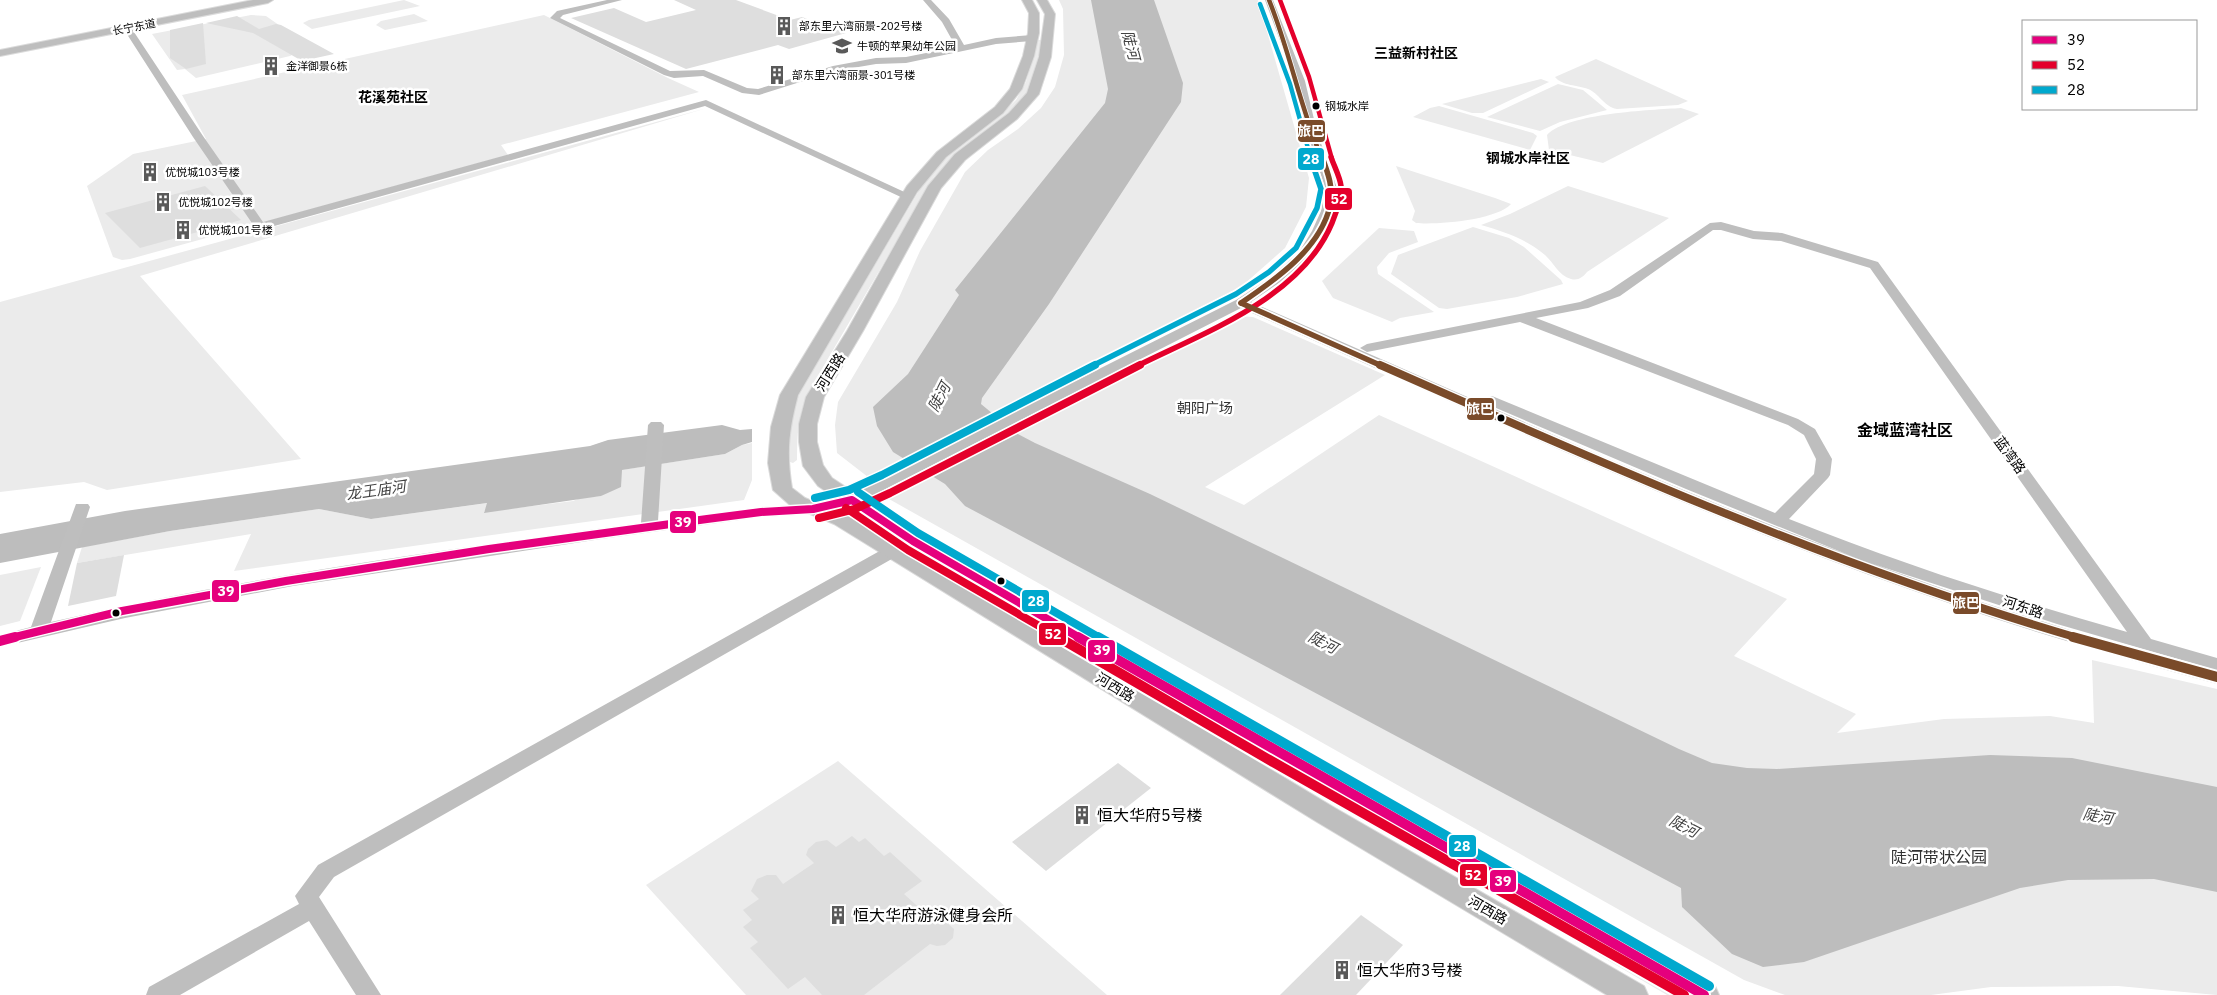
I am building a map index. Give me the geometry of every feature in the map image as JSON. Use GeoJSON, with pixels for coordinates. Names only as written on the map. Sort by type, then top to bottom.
{"type":"FeatureCollection","features":[{"type":"Feature","properties":{"kind":"main road","name":"长宁东道"},"geometry":{"type":"LineString","coordinates":[[0,48],[247,0]]}},
{"type":"Feature","properties":{"kind":"main road","name":"长宁东道"},"geometry":{"type":"LineString","coordinates":[[0,53],[268,0]]}},
{"type":"Feature","properties":{"kind":"main road","name":"河西路"},"geometry":{"type":"LineString","coordinates":[[1027,0],[1034,11],[1034,26],[1024,71],[1011,97],[994,113],[956,141],[929,166],[907,196],[789,395],[780,427],[778,462],[783,490],[798,502],[841,520],[1326,815],[1632,995]]}},
{"type":"Feature","properties":{"kind":"main road","name":"河西路"},"geometry":{"type":"LineString","coordinates":[[1042,0],[1050,14],[1045,57],[1033,94],[1012,116],[960,157],[935,186],[856,331],[815,397],[808,424],[808,442],[813,466],[825,482],[914,541],[1271,749],[1704,995]]}},
{"type":"Feature","properties":{"kind":"main road"},"geometry":{"type":"LineString","coordinates":[[1032,38],[1047,37]]}},
{"type":"Feature","properties":{"kind":"street"},"geometry":{"type":"LineString","coordinates":[[618,0],[560,13],[554,18],[668,73],[674,75],[710,74],[745,91],[752,92],[833,69],[876,61],[921,57],[960,47],[1011,39],[1032,38]]}},
{"type":"Feature","properties":{"kind":"street"},"geometry":{"type":"LineString","coordinates":[[927,0],[946,22],[960,47]]}},
{"type":"Feature","properties":{"kind":"street"},"geometry":{"type":"LineString","coordinates":[[0,641],[39,630],[231,590],[447,555],[761,512],[813,509],[852,500],[886,484],[1022,412],[1246,300],[1275,280],[1304,254],[1327,211],[1331,188],[1312,132],[1300,81],[1269,0]]}},
{"type":"Feature","properties":{"kind":"street"},"geometry":{"type":"LineString","coordinates":[[127,28],[198,137],[260,226],[706,103],[907,196]]}},
{"type":"Feature","properties":{"kind":"street","name":"蓝湾路"},"geometry":{"type":"LineString","coordinates":[[1520,317],[1584,305],[1614,293],[1710,227],[1721,226],[1753,235],[1782,236],[1874,265],[2146,645]]}},
{"type":"Feature","properties":{"kind":"street","name":"河东路"},"geometry":{"type":"LineString","coordinates":[[1246,300],[1367,348],[1777,521],[1868,556],[2063,620],[2217,664]]}},
{"type":"Feature","properties":{"kind":"street","name":"河东路"},"geometry":{"type":"LineString","coordinates":[[1246,300],[1666,490],[1788,540],[1938,594],[2048,630],[2142,658],[2217,677]]}},
{"type":"Feature","properties":{"kind":"street"},"geometry":{"type":"LineString","coordinates":[[1367,348],[1520,317],[1793,422],[1810,432],[1824,459],[1822,475],[1777,521]]}},
{"type":"Feature","properties":{"kind":"street"},"geometry":{"type":"LineString","coordinates":[[649,527],[656,425]]}},
{"type":"Feature","properties":{"kind":"street"},"geometry":{"type":"LineString","coordinates":[[39,630],[82,507]]}},
{"type":"Feature","properties":{"kind":"street"},"geometry":{"type":"LineString","coordinates":[[369,995],[306,896],[326,870],[891,552]]}},
{"type":"Feature","properties":{"kind":"street"},"geometry":{"type":"LineString","coordinates":[[158,995],[313,907]]}},
{"type":"Feature","properties":{"kind":"green space"},"geometry":{"type":"Polygon","coordinates":[[[404,0],[420,6],[312,29],[303,23],[309,20],[404,0]]]}},
{"type":"Feature","properties":{"kind":"green space"},"geometry":{"type":"Polygon","coordinates":[[[1059,0],[1258,0],[1309,178],[1306,207],[1285,248],[1242,286],[868,477],[837,453],[835,425],[838,402],[897,302],[920,251],[965,172],[988,150],[1018,129],[1041,108],[1055,87],[1064,55],[1063,9],[1059,0]]]}},
{"type":"Feature","properties":{"kind":"green space"},"geometry":{"type":"Polygon","coordinates":[[[414,14],[428,21],[385,30],[376,25],[381,21],[414,14]]]}},
{"type":"Feature","properties":{"kind":"green space"},"geometry":{"type":"Polygon","coordinates":[[[251,15],[266,16],[309,46],[290,56],[196,78],[185,69],[177,70],[152,34],[251,15]]]}},
{"type":"Feature","properties":{"kind":"green space"},"geometry":{"type":"Polygon","coordinates":[[[544,15],[699,92],[501,145],[508,155],[130,259],[122,260],[113,257],[87,186],[133,154],[206,139],[182,95],[544,15]]]}},
{"type":"Feature","properties":{"kind":"green space"},"geometry":{"type":"Polygon","coordinates":[[[1037,40],[1043,40],[1027,94],[1002,120],[954,156],[934,177],[808,393],[799,425],[797,460],[793,463],[790,462],[788,443],[790,427],[800,392],[923,184],[946,157],[999,116],[1016,100],[1026,82],[1037,40]]]}},
{"type":"Feature","properties":{"kind":"green space"},"geometry":{"type":"Polygon","coordinates":[[[1596,59],[1688,101],[1678,105],[1617,109],[1609,106],[1592,91],[1566,84],[1555,77],[1596,59]]]}},
{"type":"Feature","properties":{"kind":"green space"},"geometry":{"type":"Polygon","coordinates":[[[1541,79],[1549,82],[1483,113],[1472,113],[1442,104],[1541,79]]]}},
{"type":"Feature","properties":{"kind":"green space"},"geometry":{"type":"Polygon","coordinates":[[[1558,84],[1583,90],[1607,110],[1560,122],[1540,131],[1487,117],[1558,84]]]}},
{"type":"Feature","properties":{"kind":"green space"},"geometry":{"type":"Polygon","coordinates":[[[1439,106],[1533,133],[1537,136],[1530,150],[1413,117],[1430,108],[1439,106]]]}},
{"type":"Feature","properties":{"kind":"green space"},"geometry":{"type":"Polygon","coordinates":[[[707,108],[140,276],[301,459],[107,490],[84,482],[0,492],[0,302],[707,108]]]}},
{"type":"Feature","properties":{"kind":"green space"},"geometry":{"type":"Polygon","coordinates":[[[1681,108],[1699,114],[1603,163],[1549,150],[1547,135],[1573,122],[1611,114],[1681,108]]]}},
{"type":"Feature","properties":{"kind":"green space"},"geometry":{"type":"Polygon","coordinates":[[[1396,166],[1511,204],[1493,214],[1480,218],[1452,222],[1416,223],[1412,220],[1415,211],[1396,166]]]}},
{"type":"Feature","properties":{"kind":"green space"},"geometry":{"type":"Polygon","coordinates":[[[1568,186],[1669,218],[1578,279],[1571,279],[1563,275],[1545,255],[1523,240],[1481,225],[1510,214],[1568,186]]]}},
{"type":"Feature","properties":{"kind":"green space"},"geometry":{"type":"Polygon","coordinates":[[[1473,227],[1509,238],[1524,247],[1561,280],[1563,284],[1517,297],[1447,309],[1439,308],[1391,274],[1398,255],[1473,227]]]}},
{"type":"Feature","properties":{"kind":"green space"},"geometry":{"type":"Polygon","coordinates":[[[1379,228],[1414,231],[1418,242],[1389,253],[1377,267],[1378,274],[1434,312],[1400,318],[1392,322],[1333,298],[1322,281],[1379,228]]]}},
{"type":"Feature","properties":{"kind":"green space","name":"陡河带状公园"},"geometry":{"type":"Polygon","coordinates":[[[1240,316],[1253,317],[1385,375],[1205,487],[1244,505],[1379,415],[1787,599],[1734,656],[1856,714],[1837,733],[1944,719],[2050,716],[2094,723],[2092,660],[2217,689],[2217,995],[2118,986],[1991,987],[1931,995],[1785,995],[1744,980],[889,499],[1054,411],[1240,316]]]}},
{"type":"Feature","properties":{"kind":"green space"},"geometry":{"type":"Polygon","coordinates":[[[752,443],[752,480],[744,500],[234,571],[251,534],[77,563],[82,547],[170,531],[319,509],[371,519],[488,503],[484,512],[573,501],[580,498],[601,496],[621,470],[725,454],[742,445],[752,443]]]}},
{"type":"Feature","properties":{"kind":"green space"},"geometry":{"type":"Polygon","coordinates":[[[881,527],[1686,995],[1667,995],[876,530],[881,527]]]}},
{"type":"Feature","properties":{"kind":"green space"},"geometry":{"type":"Polygon","coordinates":[[[41,567],[20,621],[0,626],[0,575],[41,567]]]}},
{"type":"Feature","properties":{"kind":"green space"},"geometry":{"type":"Polygon","coordinates":[[[838,761],[1107,995],[746,995],[646,885],[838,761]]]}},
{"type":"Feature","properties":{"kind":"water","name":"陡河"},"geometry":{"type":"Polygon","coordinates":[[[1091,0],[1154,0],[1183,83],[1181,102],[1049,304],[982,398],[981,404],[1016,433],[1150,494],[1679,749],[1712,763],[1747,768],[1777,769],[1990,755],[2072,758],[2217,787],[2217,892],[2154,879],[2068,880],[2020,888],[1804,962],[1763,967],[1732,954],[1682,907],[1681,888],[965,506],[945,484],[893,452],[877,426],[873,407],[908,374],[959,295],[955,290],[1105,103],[1108,89],[1091,0]]]}},
{"type":"Feature","properties":{"kind":"water","name":"龙王庙河"},"geometry":{"type":"Polygon","coordinates":[[[722,425],[740,430],[752,429],[752,442],[725,454],[622,470],[621,487],[601,496],[484,513],[487,503],[371,519],[319,509],[170,531],[0,563],[0,534],[125,511],[590,446],[608,440],[722,425]]]}},
{"type":"Feature","properties":{"kind":"pier"},"geometry":{"type":"Polygon","coordinates":[[[998,415],[1019,431],[931,478],[905,462],[998,415]]]}},
{"type":"Feature","properties":{"kind":"building"},"geometry":{"type":"Polygon","coordinates":[[[674,0],[736,0],[790,20],[802,17],[846,33],[789,49],[778,45],[686,69],[571,18],[614,8],[646,22],[696,10],[674,0]]]}},
{"type":"Feature","properties":{"kind":"building"},"geometry":{"type":"Polygon","coordinates":[[[237,16],[259,29],[276,24],[281,25],[334,54],[302,61],[253,33],[206,23],[237,16]]]}},
{"type":"Feature","properties":{"kind":"building"},"geometry":{"type":"Polygon","coordinates":[[[203,23],[206,64],[186,69],[170,58],[170,30],[203,23]]]}},
{"type":"Feature","properties":{"kind":"building"},"geometry":{"type":"Polygon","coordinates":[[[205,186],[241,220],[140,248],[105,213],[205,186]]]}},
{"type":"Feature","properties":{"kind":"building"},"geometry":{"type":"Polygon","coordinates":[[[124,555],[116,596],[68,606],[77,563],[124,555]]]}},
{"type":"Feature","properties":{"kind":"building","name":"恒大华府5号楼"},"geometry":{"type":"Polygon","coordinates":[[[1118,763],[1151,788],[1046,871],[1012,842],[1118,763]]]}},
{"type":"Feature","properties":{"kind":"building","name":"恒大华府游泳健身会所"},"geometry":{"type":"Polygon","coordinates":[[[852,836],[859,842],[865,838],[884,856],[890,852],[922,881],[904,894],[936,923],[946,922],[954,929],[953,938],[945,945],[937,946],[930,944],[864,995],[822,995],[805,977],[788,989],[750,948],[758,942],[743,927],[752,920],[743,910],[759,899],[751,891],[757,879],[767,875],[776,875],[783,884],[814,863],[806,855],[808,849],[816,842],[827,840],[836,847],[852,836]]]}},
{"type":"Feature","properties":{"kind":"building","name":"恒大华府3号楼"},"geometry":{"type":"Polygon","coordinates":[[[1361,915],[1403,945],[1356,995],[1280,995],[1361,915]]]}},
{"type":"Feature","properties":{"kind":"transit line","name":"旅巴"},"geometry":{"type":"LineString","coordinates":[[1241,303],[1255,294],[1301,255],[1314,239],[1324,222],[1330,205],[1331,188],[1328,173],[1314,137],[1287,48],[1269,0]]}},
{"type":"Feature","properties":{"kind":"transit line","name":"52"},"geometry":{"type":"LineString","coordinates":[[819,518],[855,509],[890,493],[1059,405],[1245,312],[1281,288],[1311,261],[1327,236],[1336,214],[1341,187],[1322,129],[1309,77],[1280,0]]}},
{"type":"Feature","properties":{"kind":"transit line","name":"28"},"geometry":{"type":"LineString","coordinates":[[815,498],[849,490],[882,475],[1050,387],[1236,294],[1269,272],[1296,248],[1317,208],[1321,189],[1303,135],[1290,84],[1260,4]]}},
{"type":"Feature","properties":{"kind":"transit line","name":"旅巴"},"geometry":{"type":"LineString","coordinates":[[1241,303],[1600,461],[1781,535],[1965,603],[2090,642],[2217,677]]}},
{"type":"Feature","properties":{"kind":"transit line","name":"28"},"geometry":{"type":"LineString","coordinates":[[858,492],[918,533],[1276,740],[1709,986]]}},
{"type":"Feature","properties":{"kind":"transit line","name":"39"},"geometry":{"type":"LineString","coordinates":[[0,641],[122,611],[327,574],[489,549],[707,519],[761,512],[813,509],[852,500],[913,541],[1271,749],[1704,995]]}},
{"type":"Feature","properties":{"kind":"transit line","name":"52"},"geometry":{"type":"LineString","coordinates":[[846,508],[908,550],[1266,758],[1684,995]]}},
{"type":"Feature","properties":{"kind":"place","name":"部东里六湾丽景-202号楼"},"geometry":{"type":"Point","coordinates":[784,26]}},
{"type":"Feature","properties":{"kind":"place","name":"牛顿的苹果幼年公园"},"geometry":{"type":"Point","coordinates":[842,46]}},
{"type":"Feature","properties":{"kind":"place","name":"金洋御景6栋"},"geometry":{"type":"Point","coordinates":[271,66]}},
{"type":"Feature","properties":{"kind":"place","name":"部东里六湾丽景-301号楼"},"geometry":{"type":"Point","coordinates":[777,75]}},
{"type":"Feature","properties":{"kind":"place","name":"钢城水岸"},"geometry":{"type":"Point","coordinates":[1316,106]}},
{"type":"Feature","properties":{"kind":"place","name":"优悦城103号楼"},"geometry":{"type":"Point","coordinates":[150,172]}},
{"type":"Feature","properties":{"kind":"place","name":"优悦城102号楼"},"geometry":{"type":"Point","coordinates":[163,202]}},
{"type":"Feature","properties":{"kind":"place","name":"优悦城101号楼"},"geometry":{"type":"Point","coordinates":[183,230]}},
{"type":"Feature","properties":{"kind":"place","name":"恒大华府5号楼"},"geometry":{"type":"Point","coordinates":[1082,815]}},
{"type":"Feature","properties":{"kind":"place","name":"恒大华府游泳健身会所"},"geometry":{"type":"Point","coordinates":[838,915]}},
{"type":"Feature","properties":{"kind":"place","name":"恒大华府3号楼"},"geometry":{"type":"Point","coordinates":[1342,970]}},
{"type":"Feature","properties":{"kind":"district","name":"三益新村社区"},"geometry":{"type":"Point","coordinates":[1416,53]}},
{"type":"Feature","properties":{"kind":"district","name":"花溪苑社区"},"geometry":{"type":"Point","coordinates":[393,97]}},
{"type":"Feature","properties":{"kind":"district","name":"钢城水岸社区"},"geometry":{"type":"Point","coordinates":[1528,158]}},
{"type":"Feature","properties":{"kind":"district","name":"金域蓝湾社区"},"geometry":{"type":"Point","coordinates":[1905,430]}},
{"type":"Feature","properties":{"kind":"park label","name":"朝阳广场"},"geometry":{"type":"Point","coordinates":[1205,408]}}]}
